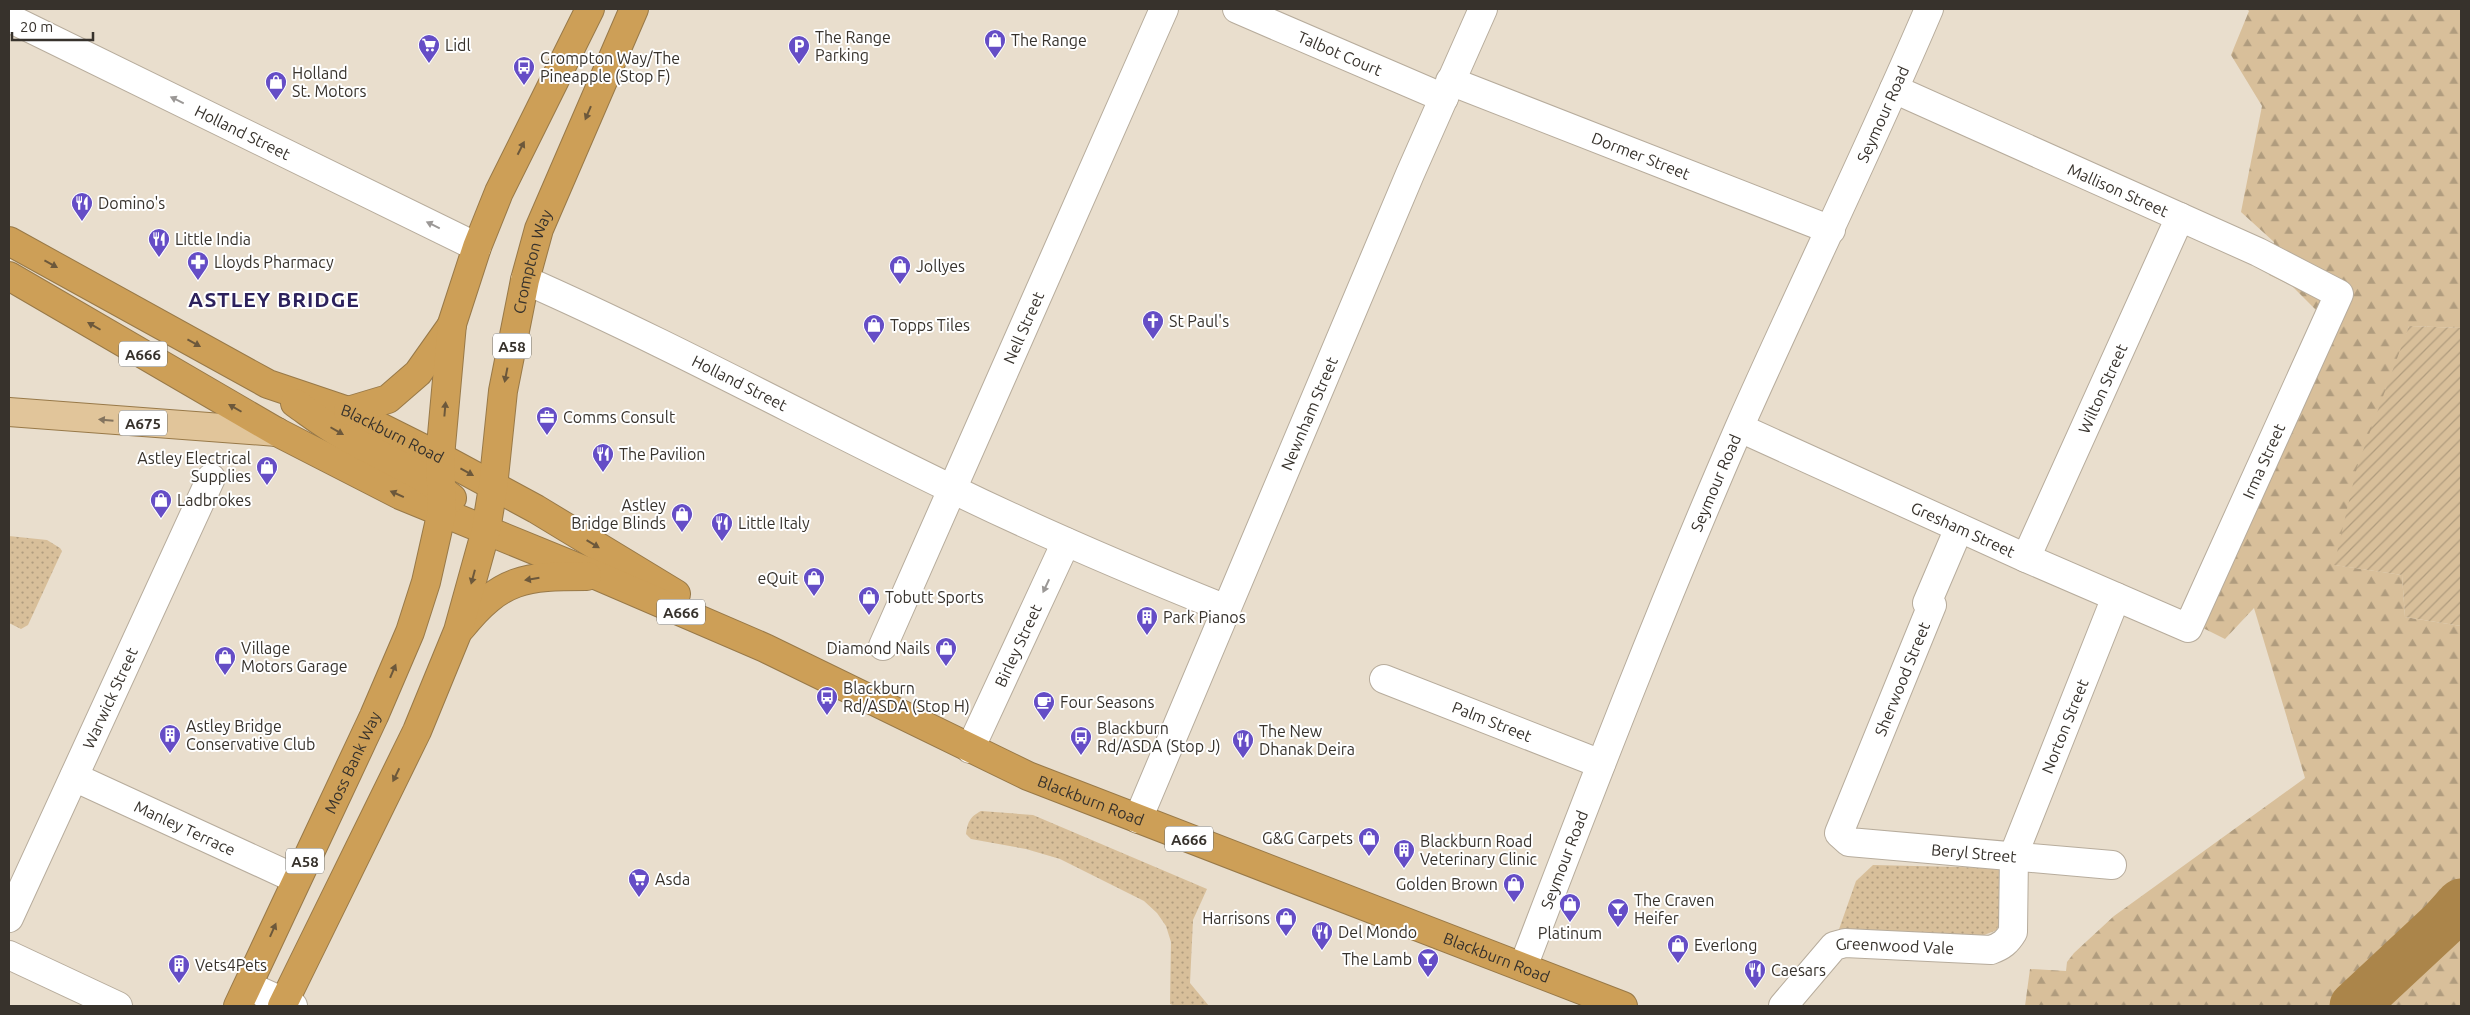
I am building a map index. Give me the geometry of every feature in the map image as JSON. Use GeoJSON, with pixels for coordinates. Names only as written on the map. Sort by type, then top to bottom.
{"type":"FeatureCollection","features":[{"type":"Feature","properties":{"kind":"highway","name":"A58"},"geometry":{"type":"LineString","coordinates":[[442,500],[440,457],[452,324],[477,247],[499,192],[590,9]]}},
{"type":"Feature","properties":{"kind":"highway","name":"Crompton Way"},"geometry":{"type":"LineString","coordinates":[[486,530],[504,391],[525,280],[546,209],[634,9]]}},
{"type":"Feature","properties":{"kind":"highway","name":"Blackburn Road"},"geometry":{"type":"LineString","coordinates":[[9,241],[268,384],[348,411],[440,457],[536,509],[765,648]]}},
{"type":"Feature","properties":{"kind":"highway","name":"Blackburn Road"},"geometry":{"type":"LineString","coordinates":[[9,276],[277,432],[400,495],[442,500],[486,530],[765,648],[1028,776],[1623,1006]]}},
{"type":"Feature","properties":{"kind":"highway"},"geometry":{"type":"LineString","coordinates":[[348,411],[388,399],[418,373],[452,324]]}},
{"type":"Feature","properties":{"kind":"highway"},"geometry":{"type":"LineString","coordinates":[[268,384],[336,431],[380,454],[442,500]]}},
{"type":"Feature","properties":{"kind":"highway","name":"Moss Bank Way"},"geometry":{"type":"LineString","coordinates":[[243,996],[296,879],[374,716],[410,632],[426,582],[442,500]]}},
{"type":"Feature","properties":{"kind":"highway","name":"A58"},"geometry":{"type":"LineString","coordinates":[[286,1005],[417,731],[458,631],[486,530]]}},
{"type":"Feature","properties":{"kind":"highway"},"geometry":{"type":"LineString","coordinates":[[458,631],[493,594],[512,584],[550,576],[598,576]]}},
{"type":"Feature","properties":{"kind":"main road","name":"A675"},"geometry":{"type":"LineString","coordinates":[[9,412],[277,432]]}},
{"type":"Feature","properties":{"kind":"street","name":"Nell Street"},"geometry":{"type":"LineString","coordinates":[[884,646],[1164,9]]}},
{"type":"Feature","properties":{"kind":"street","name":"Talbot Court"},"geometry":{"type":"LineString","coordinates":[[1237,9],[1447,90]]}},
{"type":"Feature","properties":{"kind":"street","name":"Newnham Street"},"geometry":{"type":"LineString","coordinates":[[1138,819],[1447,90],[1484,9]]}},
{"type":"Feature","properties":{"kind":"street","name":"Seymour Road"},"geometry":{"type":"LineString","coordinates":[[1523,966],[1600,764],[1740,428],[1831,230],[1929,9]]}},
{"type":"Feature","properties":{"kind":"street","name":"Holland Street"},"geometry":{"type":"LineString","coordinates":[[9,18],[477,247]]}},
{"type":"Feature","properties":{"kind":"street","name":"Mallison Street"},"geometry":{"type":"LineString","coordinates":[[1894,89],[2258,252],[2339,294]]}},
{"type":"Feature","properties":{"kind":"street","name":"Dormer Street"},"geometry":{"type":"LineString","coordinates":[[1447,90],[1831,230]]}},
{"type":"Feature","properties":{"kind":"street","name":"Wilton Street"},"geometry":{"type":"LineString","coordinates":[[2026,558],[2180,217]]}},
{"type":"Feature","properties":{"kind":"street","name":"Holland Street"},"geometry":{"type":"LineString","coordinates":[[525,280],[623,324],[952,489],[1066,542],[1226,609]]}},
{"type":"Feature","properties":{"kind":"street","name":"Irma Street"},"geometry":{"type":"LineString","coordinates":[[2188,628],[2339,294]]}},
{"type":"Feature","properties":{"kind":"street","name":"Gresham Street"},"geometry":{"type":"LineString","coordinates":[[1740,428],[2026,558],[2188,628]]}},
{"type":"Feature","properties":{"kind":"street","name":"Warwick Street"},"geometry":{"type":"LineString","coordinates":[[9,918],[211,478]]}},
{"type":"Feature","properties":{"kind":"street","name":"Sherwood Street"},"geometry":{"type":"LineString","coordinates":[[1839,833],[1932,605],[1927,603],[1959,528]]}},
{"type":"Feature","properties":{"kind":"street","name":"Birley Street"},"geometry":{"type":"LineString","coordinates":[[970,749],[1066,542]]}},
{"type":"Feature","properties":{"kind":"street","name":"Norton Street"},"geometry":{"type":"LineString","coordinates":[[2014,854],[2116,597]]}},
{"type":"Feature","properties":{"kind":"street","name":"Palm Street"},"geometry":{"type":"LineString","coordinates":[[1384,679],[1600,764]]}},
{"type":"Feature","properties":{"kind":"street","name":"Manley Terrace"},"geometry":{"type":"LineString","coordinates":[[74,777],[296,879]]}},
{"type":"Feature","properties":{"kind":"street","name":"Beryl Street"},"geometry":{"type":"LineString","coordinates":[[1839,833],[1849,842],[2014,854],[2112,865]]}},
{"type":"Feature","properties":{"kind":"street","name":"Greenwood Vale"},"geometry":{"type":"LineString","coordinates":[[1783,1006],[1834,946],[1845,943],[1991,950],[2003,945],[2013,932],[2014,854]]}},
{"type":"Feature","properties":{"kind":"street"},"geometry":{"type":"LineString","coordinates":[[9,956],[118,1006]]}},
{"type":"Feature","properties":{"kind":"street"},"geometry":{"type":"LineString","coordinates":[[243,996],[286,1005]]}},
{"type":"Feature","properties":{"kind":"green space"},"geometry":{"type":"Polygon","coordinates":[[[2247,9],[2461,9],[2461,328],[2409,326],[2335,565],[2402,575],[2405,617],[2461,626],[2461,1006],[2025,1006],[2030,969],[2066,971],[2067,962],[2074,953],[2114,916],[2305,778],[2254,608],[2225,639],[2181,617],[2319,313],[2292,286],[2269,275],[2274,242],[2241,212],[2262,106],[2231,55],[2249,11],[2247,9]]]}},
{"type":"Feature","properties":{"kind":"green space"},"geometry":{"type":"Polygon","coordinates":[[[2409,326],[2461,328],[2461,626],[2405,617],[2402,575],[2334,565],[2357,467],[2409,326]]]}},
{"type":"Feature","properties":{"kind":"green space"},"geometry":{"type":"Polygon","coordinates":[[[9,536],[47,540],[62,551],[28,625],[21,629],[9,623],[9,536]]]}},
{"type":"Feature","properties":{"kind":"green space"},"geometry":{"type":"Polygon","coordinates":[[[981,811],[1033,815],[1207,889],[1193,920],[1190,983],[1209,1006],[1175,1006],[1170,1004],[1171,942],[1166,926],[1157,913],[1144,901],[1060,859],[1026,849],[971,839],[966,834],[969,823],[974,815],[981,811]]]}},
{"type":"Feature","properties":{"kind":"green space"},"geometry":{"type":"Polygon","coordinates":[[[1873,865],[2001,868],[2000,919],[1997,930],[1974,939],[1837,935],[1856,881],[1873,865]]]}},
{"type":"Feature","properties":{"kind":"waterway"},"geometry":{"type":"LineString","coordinates":[[2354,1006],[2443,923],[2461,903]]}},
{"type":"Feature","properties":{"kind":"place","name":"The Range"},"geometry":{"type":"Point","coordinates":[995,59]}},
{"type":"Feature","properties":{"kind":"place","name":"Lidl"},"geometry":{"type":"Point","coordinates":[429,64]}},
{"type":"Feature","properties":{"kind":"place","name":"The Range Parking"},"geometry":{"type":"Point","coordinates":[799,65]}},
{"type":"Feature","properties":{"kind":"place","name":"Crompton Way/The Pineapple (Stop F)"},"geometry":{"type":"Point","coordinates":[524,86]}},
{"type":"Feature","properties":{"kind":"place","name":"Holland St. Motors"},"geometry":{"type":"Point","coordinates":[276,101]}},
{"type":"Feature","properties":{"kind":"place","name":"Domino's"},"geometry":{"type":"Point","coordinates":[82,222]}},
{"type":"Feature","properties":{"kind":"place","name":"Little India"},"geometry":{"type":"Point","coordinates":[159,258]}},
{"type":"Feature","properties":{"kind":"place","name":"Lloyds Pharmacy"},"geometry":{"type":"Point","coordinates":[198,281]}},
{"type":"Feature","properties":{"kind":"place","name":"Jollyes"},"geometry":{"type":"Point","coordinates":[900,285]}},
{"type":"Feature","properties":{"kind":"place","name":"St Paul's"},"geometry":{"type":"Point","coordinates":[1153,340]}},
{"type":"Feature","properties":{"kind":"place","name":"Topps Tiles"},"geometry":{"type":"Point","coordinates":[874,344]}},
{"type":"Feature","properties":{"kind":"place","name":"Comms Consult"},"geometry":{"type":"Point","coordinates":[547,436]}},
{"type":"Feature","properties":{"kind":"place","name":"The Pavilion"},"geometry":{"type":"Point","coordinates":[603,473]}},
{"type":"Feature","properties":{"kind":"place","name":"Astley Electrical Supplies"},"geometry":{"type":"Point","coordinates":[267,486]}},
{"type":"Feature","properties":{"kind":"place","name":"Ladbrokes"},"geometry":{"type":"Point","coordinates":[161,519]}},
{"type":"Feature","properties":{"kind":"place","name":"Astley Bridge Blinds"},"geometry":{"type":"Point","coordinates":[682,533]}},
{"type":"Feature","properties":{"kind":"place","name":"Little Italy"},"geometry":{"type":"Point","coordinates":[722,542]}},
{"type":"Feature","properties":{"kind":"place","name":"eQuit"},"geometry":{"type":"Point","coordinates":[814,597]}},
{"type":"Feature","properties":{"kind":"place","name":"Tobutt Sports"},"geometry":{"type":"Point","coordinates":[869,616]}},
{"type":"Feature","properties":{"kind":"place","name":"Park Pianos"},"geometry":{"type":"Point","coordinates":[1147,636]}},
{"type":"Feature","properties":{"kind":"place","name":"Diamond Nails"},"geometry":{"type":"Point","coordinates":[946,667]}},
{"type":"Feature","properties":{"kind":"place","name":"Village Motors Garage"},"geometry":{"type":"Point","coordinates":[225,676]}},
{"type":"Feature","properties":{"kind":"place","name":"Blackburn Rd/ASDA (Stop H)"},"geometry":{"type":"Point","coordinates":[827,716]}},
{"type":"Feature","properties":{"kind":"place","name":"Four Seasons"},"geometry":{"type":"Point","coordinates":[1044,721]}},
{"type":"Feature","properties":{"kind":"place","name":"Astley Bridge Conservative Club"},"geometry":{"type":"Point","coordinates":[170,754]}},
{"type":"Feature","properties":{"kind":"place","name":"Blackburn Rd/ASDA (Stop J)"},"geometry":{"type":"Point","coordinates":[1081,756]}},
{"type":"Feature","properties":{"kind":"place","name":"The New Dhanak Deira"},"geometry":{"type":"Point","coordinates":[1243,759]}},
{"type":"Feature","properties":{"kind":"place","name":"G&G Carpets"},"geometry":{"type":"Point","coordinates":[1369,857]}},
{"type":"Feature","properties":{"kind":"place","name":"Blackburn Road Veterinary Clinic"},"geometry":{"type":"Point","coordinates":[1404,869]}},
{"type":"Feature","properties":{"kind":"place","name":"Asda"},"geometry":{"type":"Point","coordinates":[639,898]}},
{"type":"Feature","properties":{"kind":"place","name":"Golden Brown"},"geometry":{"type":"Point","coordinates":[1514,903]}},
{"type":"Feature","properties":{"kind":"place","name":"Platinum"},"geometry":{"type":"Point","coordinates":[1570,923]}},
{"type":"Feature","properties":{"kind":"place","name":"The Craven Heifer"},"geometry":{"type":"Point","coordinates":[1618,928]}},
{"type":"Feature","properties":{"kind":"place","name":"Harrisons"},"geometry":{"type":"Point","coordinates":[1286,937]}},
{"type":"Feature","properties":{"kind":"place","name":"Del Mondo"},"geometry":{"type":"Point","coordinates":[1322,951]}},
{"type":"Feature","properties":{"kind":"place","name":"Everlong"},"geometry":{"type":"Point","coordinates":[1678,964]}},
{"type":"Feature","properties":{"kind":"place","name":"The Lamb"},"geometry":{"type":"Point","coordinates":[1428,978]}},
{"type":"Feature","properties":{"kind":"place","name":"Vets4Pets"},"geometry":{"type":"Point","coordinates":[179,984]}},
{"type":"Feature","properties":{"kind":"place","name":"Caesars"},"geometry":{"type":"Point","coordinates":[1755,989]}},
{"type":"Feature","properties":{"kind":"district","name":"ASTLEY BRIDGE"},"geometry":{"type":"Point","coordinates":[274,299]}}]}
